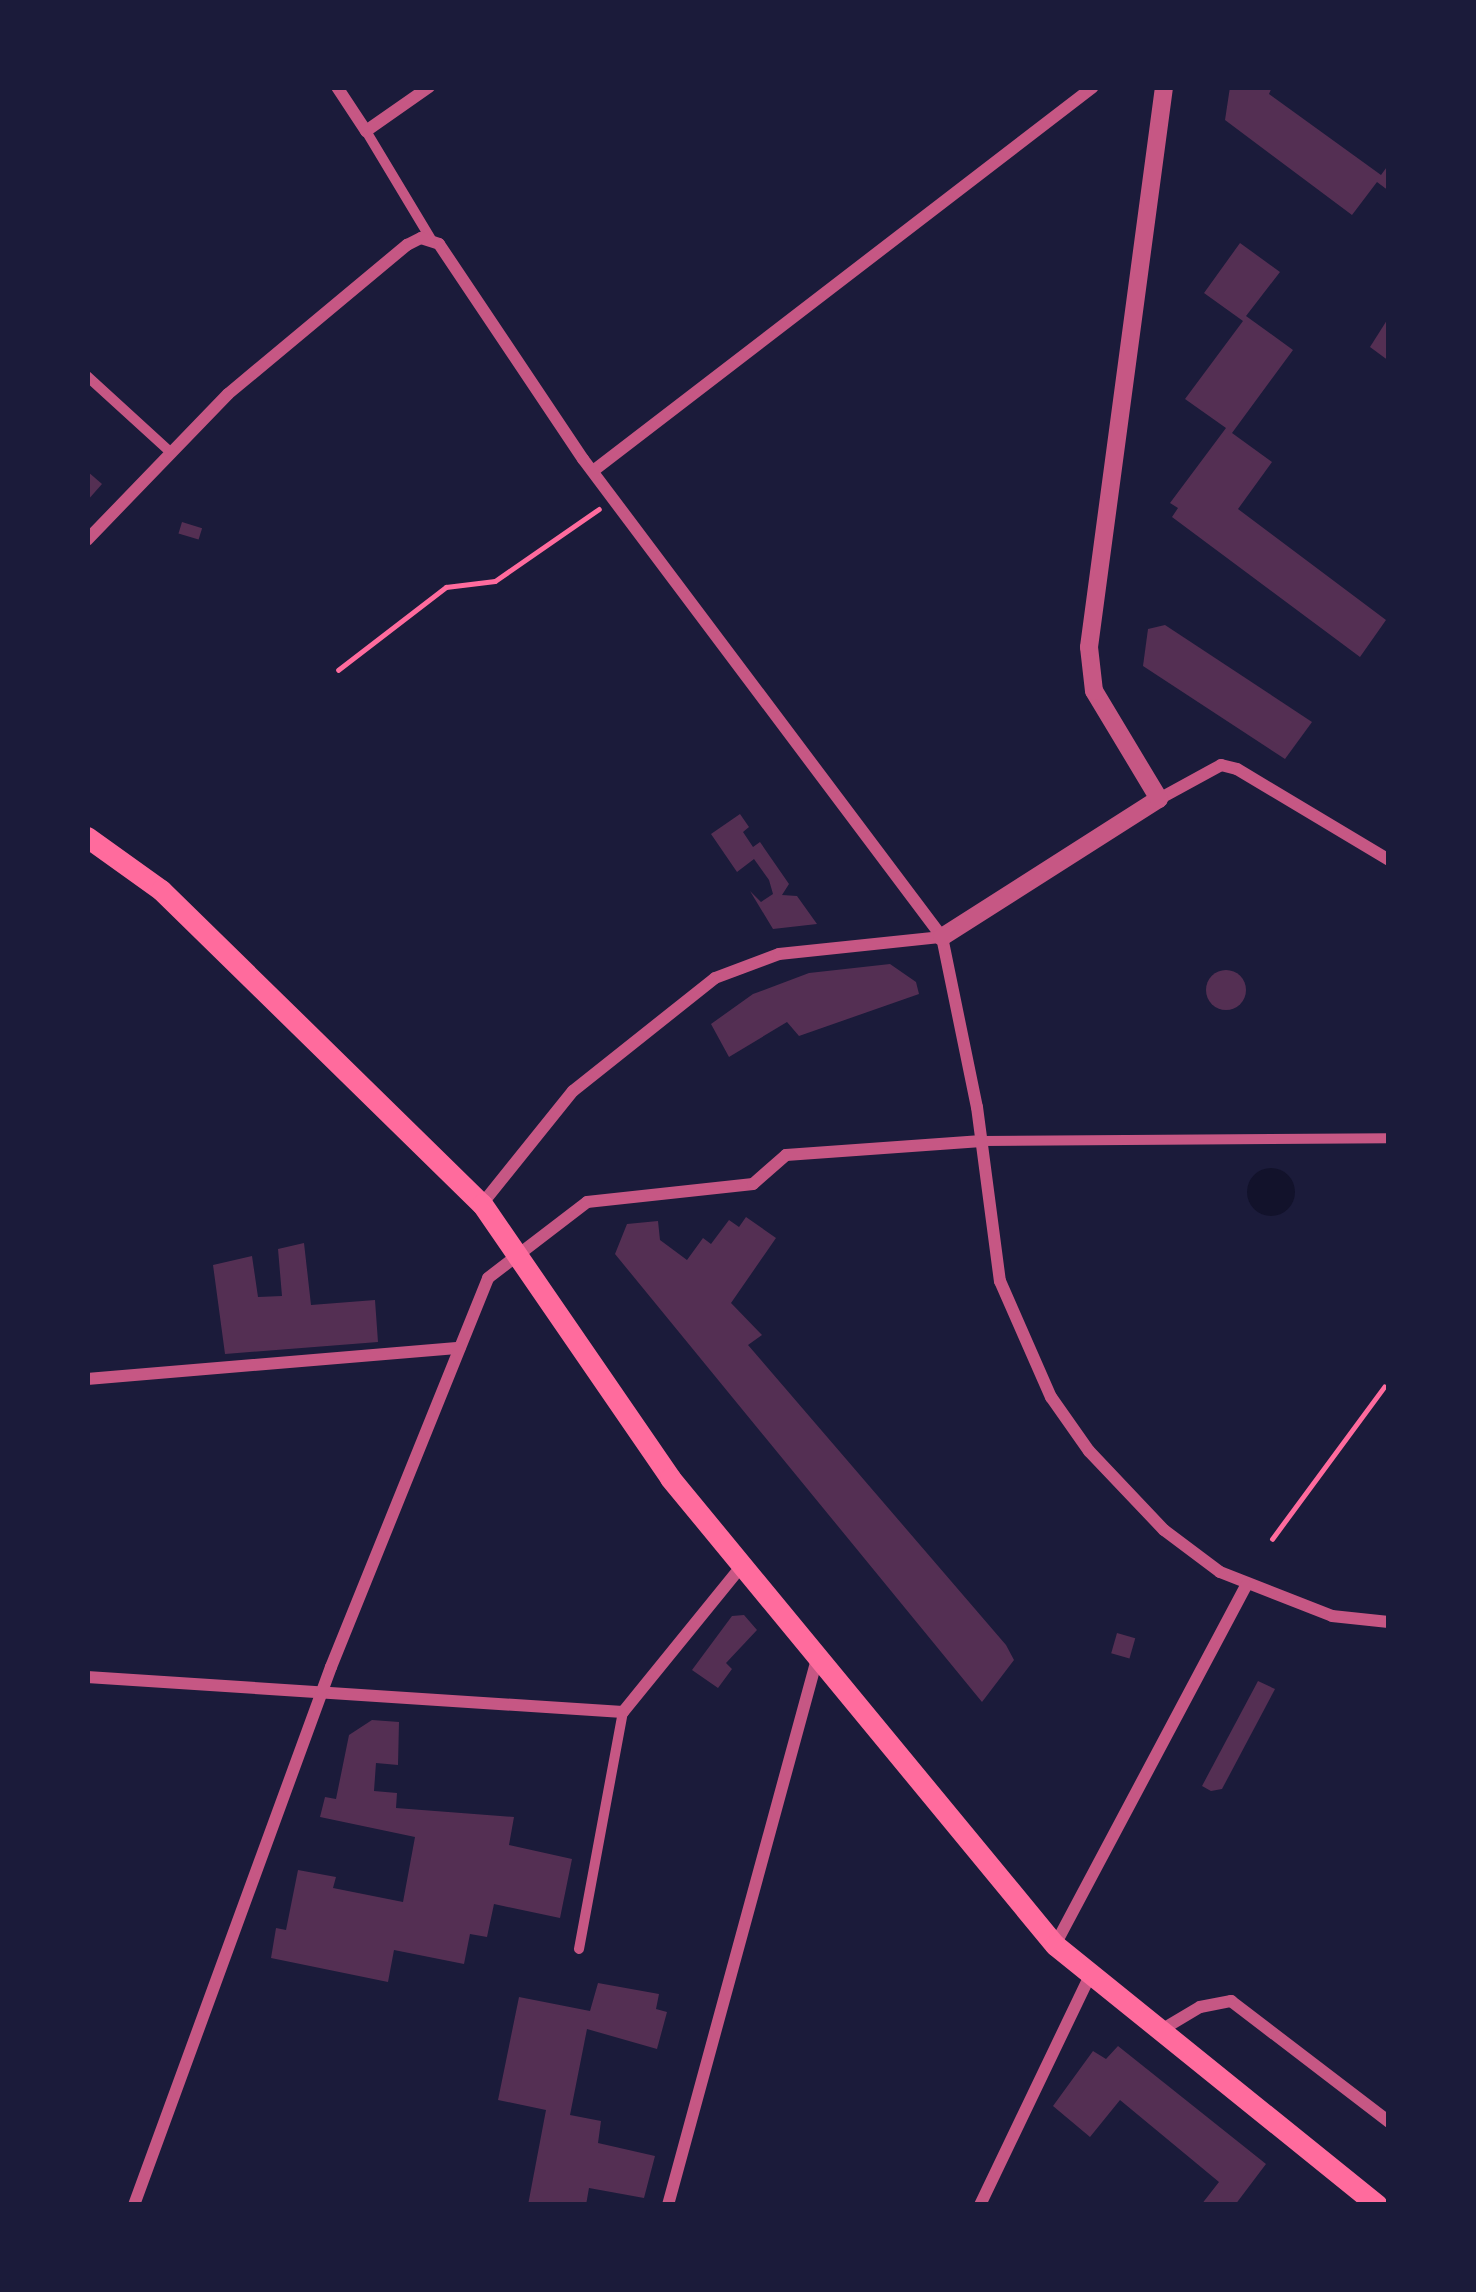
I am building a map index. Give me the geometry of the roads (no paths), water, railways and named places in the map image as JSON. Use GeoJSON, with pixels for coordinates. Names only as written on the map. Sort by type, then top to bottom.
{"type":"FeatureCollection","features":[{"type":"Feature","properties":{"kind":"main road"},"geometry":{"type":"LineString","coordinates":[[87,837],[161,890],[482,1204],[740,1568],[1055,1945],[1377,2205]]}},
{"type":"Feature","properties":{"kind":"street"},"geometry":{"type":"LineString","coordinates":[[337,87],[431,238],[593,471],[942,937],[982,1141],[1000,1281],[1051,1397],[1139,1506],[1246,1586],[1332,1616],[1389,1622]]}},
{"type":"Feature","properties":{"kind":"street"},"geometry":{"type":"LineString","coordinates":[[366,131],[429,87]]}},
{"type":"Feature","properties":{"kind":"street"},"geometry":{"type":"LineString","coordinates":[[593,471],[1093,87]]}},
{"type":"Feature","properties":{"kind":"street"},"geometry":{"type":"LineString","coordinates":[[1159,799],[1094,691],[1089,646],[1165,87]]}},
{"type":"Feature","properties":{"kind":"street"},"geometry":{"type":"LineString","coordinates":[[87,540],[168,450],[407,245],[431,238]]}},
{"type":"Feature","properties":{"kind":"street"},"geometry":{"type":"LineString","coordinates":[[87,376],[168,450]]}},
{"type":"Feature","properties":{"kind":"street"},"geometry":{"type":"LineString","coordinates":[[482,1204],[572,1091],[716,977],[779,954],[942,937],[1221,765],[1238,769],[1389,860]]}},
{"type":"Feature","properties":{"kind":"street"},"geometry":{"type":"LineString","coordinates":[[134,2205],[322,1697],[488,1278],[518,1252],[586,1202],[753,1184],[786,1155],[982,1141],[1389,1138]]}},
{"type":"Feature","properties":{"kind":"street"},"geometry":{"type":"LineString","coordinates":[[87,1379],[460,1348]]}},
{"type":"Feature","properties":{"kind":"street"},"geometry":{"type":"LineString","coordinates":[[579,1949],[623,1712],[740,1568]]}},
{"type":"Feature","properties":{"kind":"street"},"geometry":{"type":"LineString","coordinates":[[1055,1945],[1246,1586]]}},
{"type":"Feature","properties":{"kind":"street"},"geometry":{"type":"LineString","coordinates":[[668,2205],[817,1659]]}},
{"type":"Feature","properties":{"kind":"street"},"geometry":{"type":"LineString","coordinates":[[87,1677],[322,1697],[623,1712]]}},
{"type":"Feature","properties":{"kind":"street"},"geometry":{"type":"LineString","coordinates":[[980,2205],[1090,1975]]}},
{"type":"Feature","properties":{"kind":"street"},"geometry":{"type":"LineString","coordinates":[[1158,2032],[1200,2008],[1231,2001],[1389,2122]]}}]}
